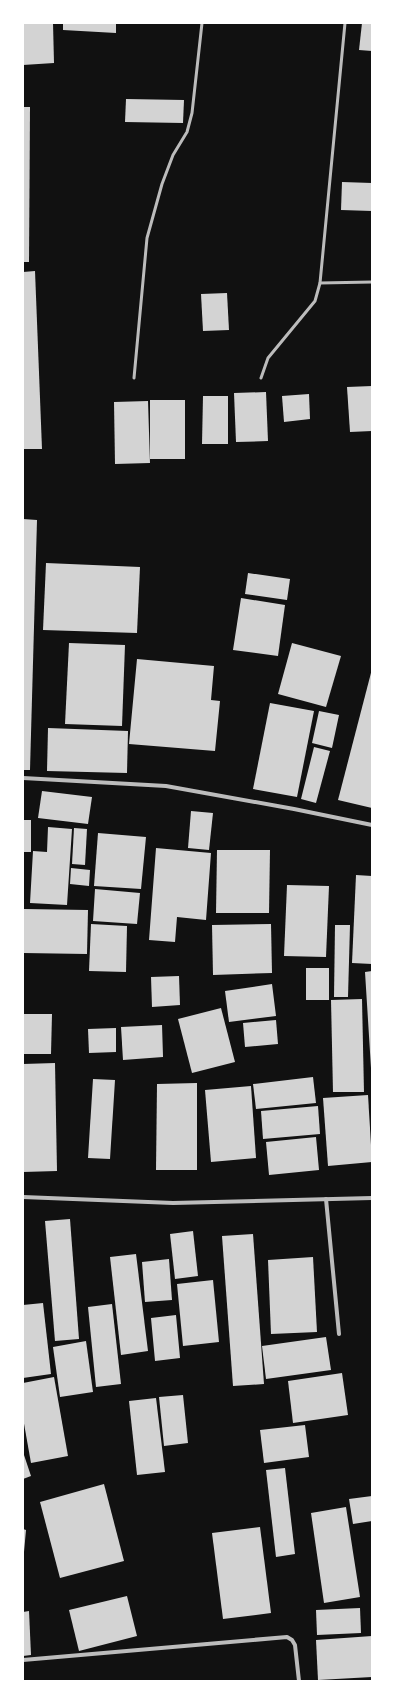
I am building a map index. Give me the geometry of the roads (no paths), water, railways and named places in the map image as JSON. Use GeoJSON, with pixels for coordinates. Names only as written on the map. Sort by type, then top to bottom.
{"type":"FeatureCollection","features":[{"type":"Feature","properties":{"kind":"street"},"geometry":{"type":"LineString","coordinates":[[23,778],[166,786],[294,809],[372,825]]}},
{"type":"Feature","properties":{"kind":"street"},"geometry":{"type":"LineString","coordinates":[[23,1197],[173,1203],[372,1198]]}},
{"type":"Feature","properties":{"kind":"street"},"geometry":{"type":"LineString","coordinates":[[326,1200],[338,1334]]}},
{"type":"Feature","properties":{"kind":"street"},"geometry":{"type":"LineString","coordinates":[[23,1660],[287,1636],[295,1645],[299,1681]]}},
{"type":"Feature","properties":{"kind":"lane"},"geometry":{"type":"LineString","coordinates":[[134,378],[147,238],[162,184],[173,155],[187,132],[192,114],[202,23]]}},
{"type":"Feature","properties":{"kind":"lane"},"geometry":{"type":"LineString","coordinates":[[261,378],[268,358],[315,301],[320,283],[345,23]]}},
{"type":"Feature","properties":{"kind":"lane"},"geometry":{"type":"LineString","coordinates":[[320,283],[372,282]]}}]}
